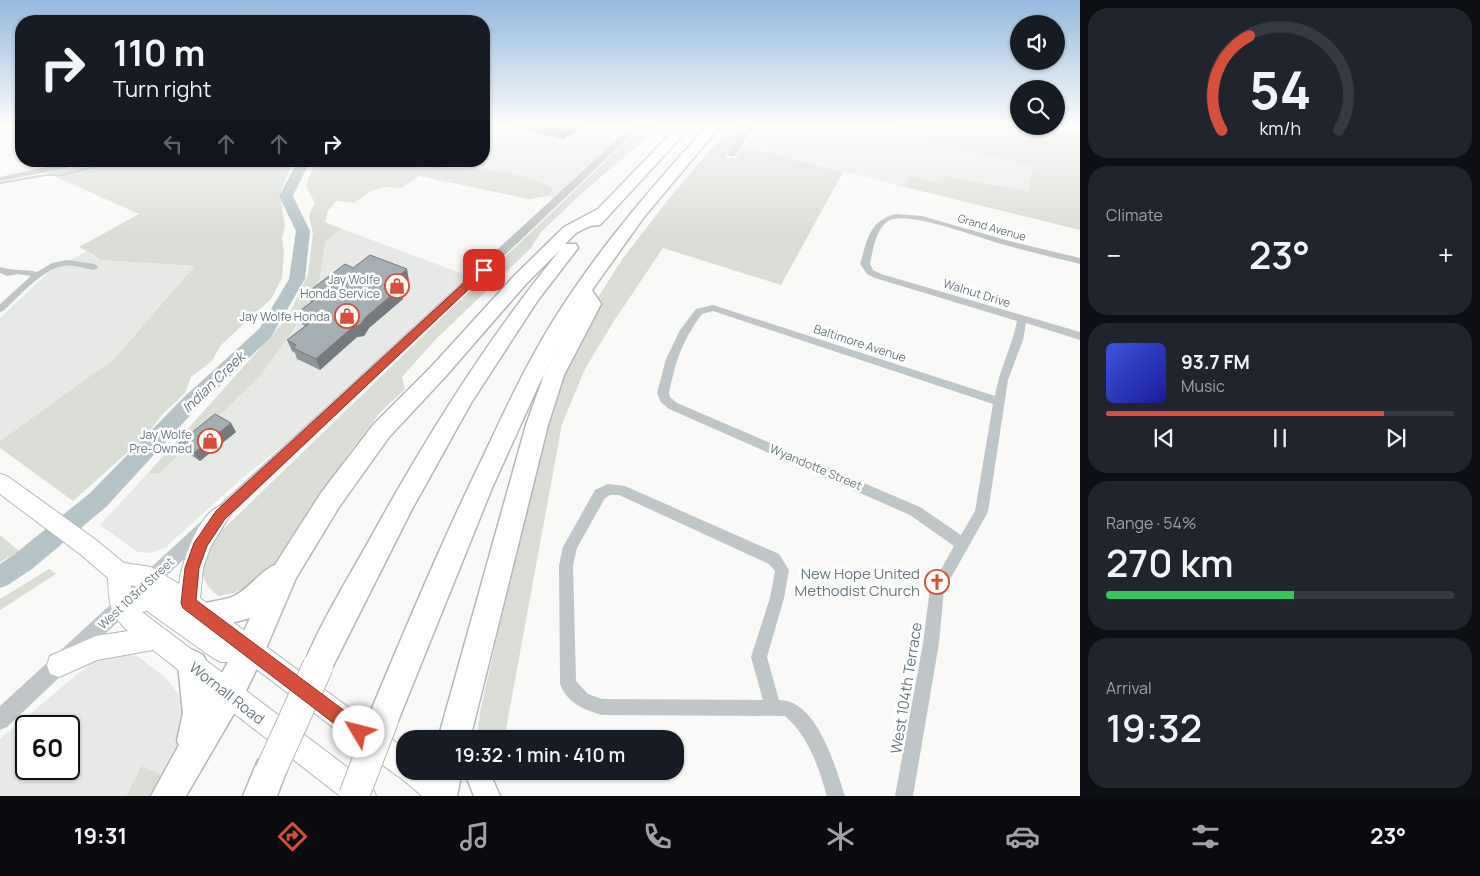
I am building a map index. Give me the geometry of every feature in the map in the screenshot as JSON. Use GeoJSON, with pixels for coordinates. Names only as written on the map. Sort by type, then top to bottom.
{"type":"FeatureCollection","features":[{"type":"Feature","properties":{"kind":"highway"},"geometry":{"type":"LineString","coordinates":[[265,784],[318,666],[392,520],[458,406],[537,289],[571,246],[652,161]]}},
{"type":"Feature","properties":{"kind":"highway"},"geometry":{"type":"LineString","coordinates":[[354,796],[438,582],[506,430],[544,355],[583,290],[633,221],[684,161]]}},
{"type":"Feature","properties":{"kind":"highway"},"geometry":{"type":"LineString","coordinates":[[168,796],[252,650],[262,622],[287,569],[330,500],[380,431],[438,372],[520,280],[570,230],[603,212]]}},
{"type":"Feature","properties":{"kind":"highway"},"geometry":{"type":"LineString","coordinates":[[456,730],[537,425],[554,375],[592,304],[583,290]]}},
{"type":"Feature","properties":{"kind":"highway"},"geometry":{"type":"LineString","coordinates":[[197,610],[240,608],[264,591],[287,569]]}},
{"type":"Feature","properties":{"kind":"highway"},"geometry":{"type":"LineString","coordinates":[[184,766],[198,729],[198,702],[193,666]]}},
{"type":"Feature","properties":{"kind":"main road"},"geometry":{"type":"LineString","coordinates":[[0,482],[120,573],[151,578],[197,610],[396,759]]}},
{"type":"Feature","properties":{"kind":"main road"},"geometry":{"type":"LineString","coordinates":[[197,610],[192,568],[201,543],[220,515]]}},
{"type":"Feature","properties":{"kind":"main road"},"geometry":{"type":"LineString","coordinates":[[120,573],[121,606],[147,600],[161,606],[221,650],[252,650]]}},
{"type":"Feature","properties":{"kind":"main road","name":"Wornall Road"},"geometry":{"type":"LineString","coordinates":[[121,606],[134,621],[154,638],[363,796]]}},
{"type":"Feature","properties":{"kind":"main road"},"geometry":{"type":"LineString","coordinates":[[59,665],[96,648],[154,638]]}},
{"type":"Feature","properties":{"kind":"main road"},"geometry":{"type":"LineString","coordinates":[[461,712],[464,730]]}},
{"type":"Feature","properties":{"kind":"main road"},"geometry":{"type":"LineString","coordinates":[[428,780],[443,789]]}},
{"type":"Feature","properties":{"kind":"main road"},"geometry":{"type":"LineString","coordinates":[[480,780],[487,796]]}},
{"type":"Feature","properties":{"kind":"street","name":"West 103rd Street"},"geometry":{"type":"LineString","coordinates":[[0,720],[599,161]]}},
{"type":"Feature","properties":{"kind":"street"},"geometry":{"type":"LineString","coordinates":[[0,179],[66,167]]}},
{"type":"Feature","properties":{"kind":"street","name":"Grand Avenue"},"geometry":{"type":"LineString","coordinates":[[868,270],[865,264],[877,226],[882,220],[898,216],[922,218],[1010,244],[1080,261]]}},
{"type":"Feature","properties":{"kind":"street"},"geometry":{"type":"LineString","coordinates":[[0,309],[39,275],[55,265],[64,262],[94,267]]}},
{"type":"Feature","properties":{"kind":"street","name":"Walnut Drive"},"geometry":{"type":"LineString","coordinates":[[868,270],[878,276],[1080,336]]}},
{"type":"Feature","properties":{"kind":"street"},"geometry":{"type":"LineString","coordinates":[[26,286],[7,278],[3,272],[18,271],[39,275]]}},
{"type":"Feature","properties":{"kind":"street","name":"Baltimore Avenue"},"geometry":{"type":"LineString","coordinates":[[665,399],[662,393],[671,359],[685,330],[699,311],[713,308],[999,402]]}},
{"type":"Feature","properties":{"kind":"street","name":"West 104th Terrace"},"geometry":{"type":"LineString","coordinates":[[904,796],[931,643],[937,589],[981,512],[1003,380],[1018,340],[1022,320]]}},
{"type":"Feature","properties":{"kind":"street","name":"Wyandotte Street"},"geometry":{"type":"LineString","coordinates":[[665,399],[673,406],[915,511],[962,543]]}},
{"type":"Feature","properties":{"kind":"street"},"geometry":{"type":"LineString","coordinates":[[773,708],[759,657],[777,598],[782,570],[774,559],[620,490],[608,489],[600,494],[570,547],[566,565],[568,684],[583,701],[602,707],[773,708],[788,708],[800,716],[824,757],[836,796]]}},
{"type":"Feature","properties":{"kind":"shaded area"},"geometry":{"type":"Polygon","coordinates":[[[490,161],[596,161],[555,199],[549,196],[554,188],[538,181],[502,173],[460,167],[490,167],[490,161]]]}},
{"type":"Feature","properties":{"kind":"shaded area"},"geometry":{"type":"Polygon","coordinates":[[[606,161],[620,161],[584,191],[540,233],[531,248],[435,340],[402,377],[405,389],[380,413],[351,450],[278,563],[258,581],[234,593],[219,596],[205,582],[203,574],[204,559],[217,535],[606,161]]]}},
{"type":"Feature","properties":{"kind":"shaded area"},"geometry":{"type":"Polygon","coordinates":[[[701,161],[802,161],[843,172],[781,285],[663,248],[614,321],[585,369],[562,424],[506,729],[478,730],[480,712],[544,430],[570,354],[595,302],[623,258],[701,161]]]}},
{"type":"Feature","properties":{"kind":"shaded area"},"geometry":{"type":"Polygon","coordinates":[[[803,161],[1012,161],[1034,166],[1028,191],[945,176],[944,184],[909,177],[905,187],[803,161]]]}},
{"type":"Feature","properties":{"kind":"shaded area"},"geometry":{"type":"Polygon","coordinates":[[[1013,161],[1080,161],[1080,230],[905,187],[909,176],[943,184],[945,176],[1028,191],[1034,166],[1013,161]]]}},
{"type":"Feature","properties":{"kind":"shaded area"},"geometry":{"type":"Polygon","coordinates":[[[291,167],[280,193],[285,227],[282,237],[284,253],[282,278],[271,299],[221,345],[212,361],[191,377],[185,393],[161,416],[146,436],[73,501],[0,448],[0,441],[114,359],[195,266],[100,260],[79,247],[139,214],[45,172],[72,168],[291,167]]]}},
{"type":"Feature","properties":{"kind":"shaded area"},"geometry":{"type":"Polygon","coordinates":[[[313,167],[446,167],[487,169],[528,178],[554,188],[549,196],[529,199],[419,176],[402,188],[387,187],[371,191],[354,203],[336,201],[328,211],[325,222],[342,229],[325,242],[320,278],[294,329],[260,376],[160,473],[148,473],[288,317],[308,274],[313,234],[309,215],[315,203],[306,186],[313,167]]]}},
{"type":"Feature","properties":{"kind":"shaded area"},"geometry":{"type":"Polygon","coordinates":[[[342,229],[469,276],[285,444],[240,480],[166,547],[150,553],[138,552],[100,525],[148,473],[160,473],[214,422],[294,329],[320,278],[325,242],[342,229]]]}},
{"type":"Feature","properties":{"kind":"shaded area"},"geometry":{"type":"Polygon","coordinates":[[[87,251],[100,260],[196,266],[114,359],[0,441],[0,318],[50,271],[87,251]]]}},
{"type":"Feature","properties":{"kind":"shaded area"},"geometry":{"type":"Polygon","coordinates":[[[0,535],[19,551],[0,562],[0,535]]]}},
{"type":"Feature","properties":{"kind":"shaded area"},"geometry":{"type":"Polygon","coordinates":[[[49,569],[56,574],[0,610],[0,599],[49,569]]]}},
{"type":"Feature","properties":{"kind":"shaded area"},"geometry":{"type":"Polygon","coordinates":[[[116,653],[137,656],[166,678],[186,705],[188,722],[167,777],[141,766],[126,796],[0,796],[0,739],[15,726],[15,780],[80,780],[80,715],[29,715],[97,658],[116,653]]]}},
{"type":"Feature","properties":{"kind":"shaded area"},"geometry":{"type":"Polygon","coordinates":[[[141,766],[167,777],[157,796],[126,796],[141,766]]]}},
{"type":"Feature","properties":{"kind":"building","name":"Jay Wolfe Honda"},"geometry":{"type":"Polygon","coordinates":[[[370,255],[407,269],[390,283],[400,288],[366,317],[360,325],[354,326],[316,359],[293,348],[296,345],[287,340],[312,321],[297,313],[318,297],[308,292],[345,264],[353,268],[370,255]]]}},
{"type":"Feature","properties":{"kind":"building"},"geometry":{"type":"Polygon","coordinates":[[[215,414],[231,423],[194,453],[179,443],[215,414]]]}},
{"type":"Feature","properties":{"kind":"waterway"},"geometry":{"type":"LineString","coordinates":[[0,183],[46,175],[63,175],[92,167]]}},
{"type":"Feature","properties":{"kind":"waterway","name":"Indian Creek"},"geometry":{"type":"LineString","coordinates":[[0,577],[24,561],[98,500],[190,403],[265,333],[297,279],[303,231],[286,196],[300,167]]}},
{"type":"Feature","properties":{"kind":"place","name":"Jay Wolfe Honda Service"},"geometry":{"type":"Point","coordinates":[397,286]}},
{"type":"Feature","properties":{"kind":"place","name":"Jay Wolfe Honda"},"geometry":{"type":"Point","coordinates":[347,316]}},
{"type":"Feature","properties":{"kind":"place","name":"Jay Wolfe Pre-Owned"},"geometry":{"type":"Point","coordinates":[210,441]}},
{"type":"Feature","properties":{"kind":"place","name":"New Hope United Methodist Church"},"geometry":{"type":"Point","coordinates":[937,582]}},
{"type":"Feature","properties":{"kind":"route"},"geometry":{"type":"LineString","coordinates":[[359,732],[188,603],[192,568],[201,543],[220,515],[484,270]]}}]}
